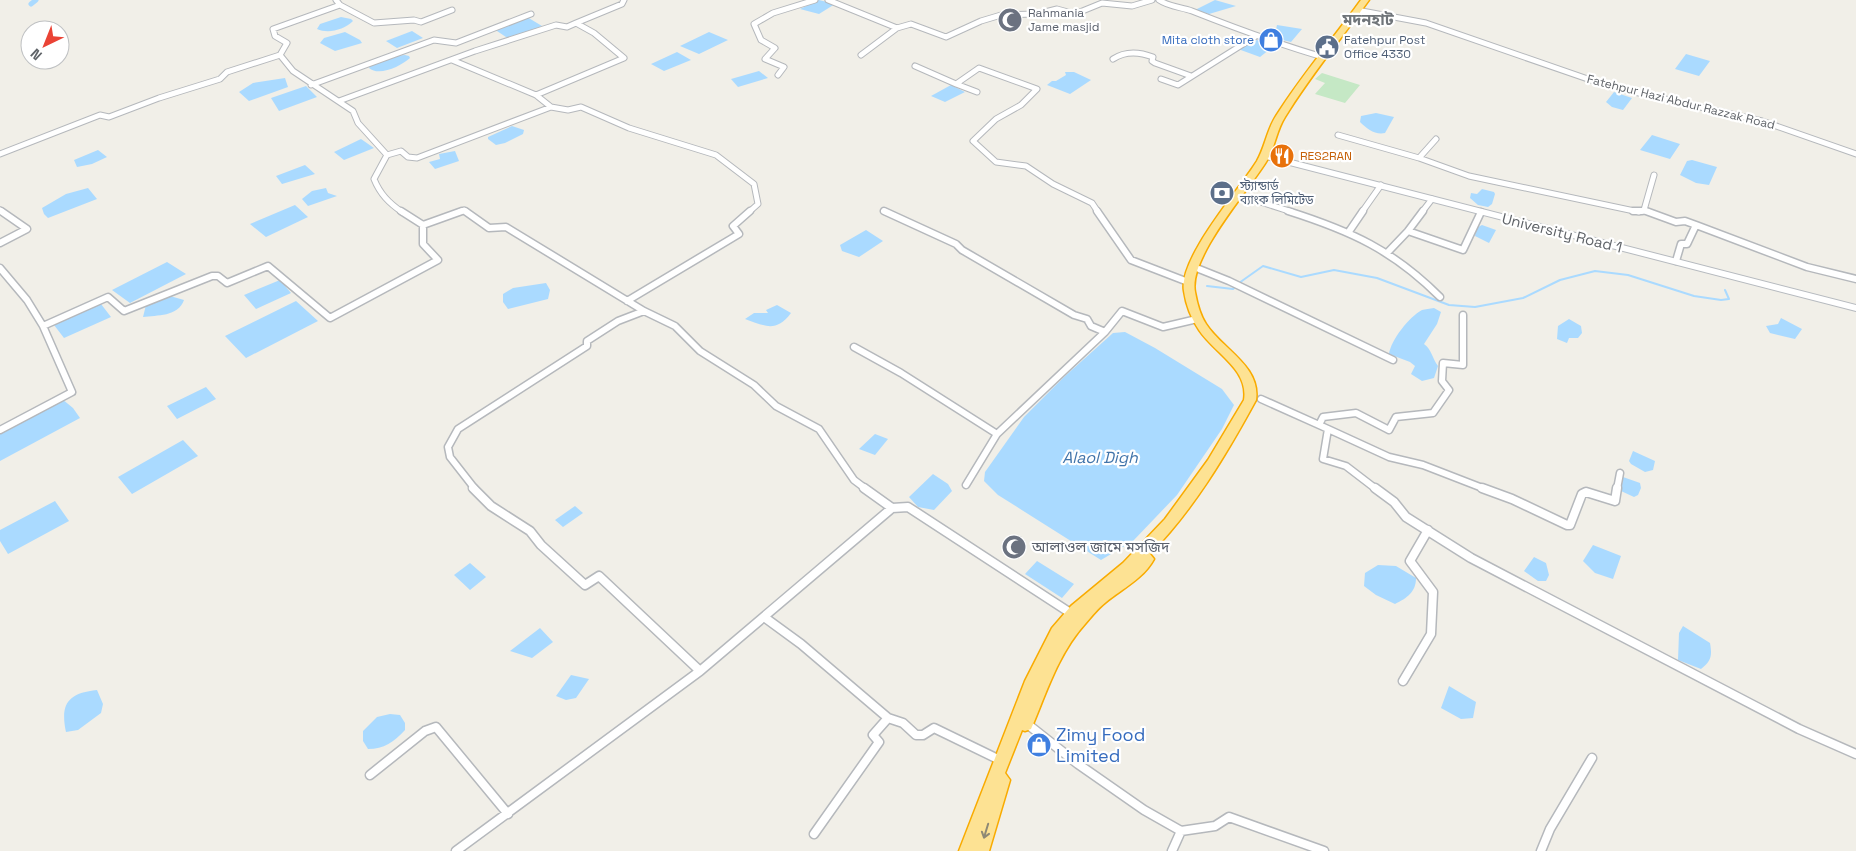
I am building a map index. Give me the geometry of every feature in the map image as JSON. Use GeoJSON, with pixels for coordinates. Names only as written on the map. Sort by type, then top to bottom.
{"type":"FeatureCollection","features":[{"type":"Feature","properties":{"kind":"highway"},"geometry":{"type":"LineString","coordinates":[[968,851],[980,813],[1048,650],[1072,614],[1100,587],[1122,572],[1136,559],[1178,514],[1205,477],[1250,400],[1253,389],[1247,377],[1211,339],[1197,319],[1188,282],[1191,272],[1206,244],[1264,156],[1279,118],[1363,5],[1370,0]]}},
{"type":"Feature","properties":{"kind":"highway"},"geometry":{"type":"LineString","coordinates":[[980,851],[1007,763],[1057,652],[1078,621],[1099,599],[1134,573],[1175,528],[1207,488],[1261,398],[1261,386],[1252,373],[1210,328],[1203,316],[1195,280],[1199,269],[1223,226],[1269,157],[1283,118],[1363,5]]}},
{"type":"Feature","properties":{"kind":"main road","name":"University Road 1"},"geometry":{"type":"LineString","coordinates":[[1269,157],[1856,308]]}},
{"type":"Feature","properties":{"kind":"street"},"geometry":{"type":"LineString","coordinates":[[336,0],[340,5],[374,23],[414,20],[421,22],[452,10]]}},
{"type":"Feature","properties":{"kind":"street"},"geometry":{"type":"LineString","coordinates":[[339,101],[555,25],[566,27],[622,4],[624,0]]}},
{"type":"Feature","properties":{"kind":"street"},"geometry":{"type":"LineString","coordinates":[[778,75],[784,67],[765,59],[775,48],[761,40],[754,24],[773,13],[815,0]]}},
{"type":"Feature","properties":{"kind":"street"},"geometry":{"type":"LineString","coordinates":[[828,0],[897,28]]}},
{"type":"Feature","properties":{"kind":"street"},"geometry":{"type":"LineString","coordinates":[[861,55],[897,28],[911,24],[943,37],[950,37],[981,21],[1001,15],[1037,14],[1057,9],[1076,14],[1102,3],[1132,6],[1152,0]]}},
{"type":"Feature","properties":{"kind":"street"},"geometry":{"type":"LineString","coordinates":[[1159,0],[1165,4],[1221,21],[1256,36],[1323,57]]}},
{"type":"Feature","properties":{"kind":"street"},"geometry":{"type":"LineString","coordinates":[[0,154],[100,115],[109,117],[159,98],[220,79],[227,72],[280,55],[287,43],[275,36],[273,29],[340,5]]}},
{"type":"Feature","properties":{"kind":"street","name":"Fatehpur Hazi Abdur Razzak Road"},"geometry":{"type":"LineString","coordinates":[[1363,5],[1444,28],[1608,86],[1762,121],[1856,154]]}},
{"type":"Feature","properties":{"kind":"street"},"geometry":{"type":"LineString","coordinates":[[311,85],[434,40],[453,43],[531,14]]}},
{"type":"Feature","properties":{"kind":"street"},"geometry":{"type":"LineString","coordinates":[[536,95],[624,58],[594,33],[576,23]]}},
{"type":"Feature","properties":{"kind":"street"},"geometry":{"type":"LineString","coordinates":[[1161,79],[1178,85],[1256,36]]}},
{"type":"Feature","properties":{"kind":"street"},"geometry":{"type":"LineString","coordinates":[[1113,59],[1120,54],[1130,56],[1139,52],[1153,57],[1152,61],[1155,63],[1191,76]]}},
{"type":"Feature","properties":{"kind":"street"},"geometry":{"type":"LineString","coordinates":[[280,55],[293,71],[311,85],[353,111],[358,123],[387,155]]}},
{"type":"Feature","properties":{"kind":"street"},"geometry":{"type":"LineString","coordinates":[[452,60],[536,95],[551,107],[568,110],[581,107],[630,128],[716,154],[754,184],[758,204],[733,226],[739,234],[627,301]]}},
{"type":"Feature","properties":{"kind":"street"},"geometry":{"type":"LineString","coordinates":[[915,66],[977,92]]}},
{"type":"Feature","properties":{"kind":"street"},"geometry":{"type":"LineString","coordinates":[[956,84],[979,68],[1037,89],[1021,105],[996,119],[973,141],[996,162],[1026,166],[1053,184],[1092,203],[1130,260],[1188,282]]}},
{"type":"Feature","properties":{"kind":"street"},"geometry":{"type":"LineString","coordinates":[[423,225],[384,199],[377,189],[374,180],[387,155],[401,151],[408,157],[417,158],[551,107]]}},
{"type":"Feature","properties":{"kind":"street"},"geometry":{"type":"LineString","coordinates":[[1338,135],[1419,158],[1443,168],[1521,188],[1639,212],[1644,210],[1676,222],[1685,221],[1807,267],[1856,279]]}},
{"type":"Feature","properties":{"kind":"street"},"geometry":{"type":"LineString","coordinates":[[1419,158],[1436,139]]}},
{"type":"Feature","properties":{"kind":"street"},"geometry":{"type":"LineString","coordinates":[[1644,210],[1654,174]]}},
{"type":"Feature","properties":{"kind":"street"},"geometry":{"type":"LineString","coordinates":[[1348,233],[1381,185]]}},
{"type":"Feature","properties":{"kind":"street"},"geometry":{"type":"LineString","coordinates":[[1245,197],[1348,233],[1387,252],[1423,280],[1440,297]]}},
{"type":"Feature","properties":{"kind":"street"},"geometry":{"type":"LineString","coordinates":[[1387,252],[1408,231],[1432,199]]}},
{"type":"Feature","properties":{"kind":"street"},"geometry":{"type":"LineString","coordinates":[[0,210],[27,229],[0,243]]}},
{"type":"Feature","properties":{"kind":"street"},"geometry":{"type":"LineString","coordinates":[[423,225],[464,210],[489,228],[506,227],[644,311],[675,326],[700,352],[754,385],[776,406],[819,429],[854,480],[892,508]]}},
{"type":"Feature","properties":{"kind":"street"},"geometry":{"type":"LineString","coordinates":[[884,211],[956,244],[962,250],[1074,315],[1087,319],[1091,326],[1105,332]]}},
{"type":"Feature","properties":{"kind":"street"},"geometry":{"type":"LineString","coordinates":[[1408,231],[1463,250],[1481,212]]}},
{"type":"Feature","properties":{"kind":"street"},"geometry":{"type":"LineString","coordinates":[[43,326],[108,297],[124,311],[212,276],[218,276],[227,283],[268,266],[330,318],[438,260],[423,244],[423,225]]}},
{"type":"Feature","properties":{"kind":"street"},"geometry":{"type":"LineString","coordinates":[[1676,261],[1681,244],[1687,244],[1696,225]]}},
{"type":"Feature","properties":{"kind":"street"},"geometry":{"type":"LineString","coordinates":[[0,268],[27,300],[43,326],[72,392],[0,430]]}},
{"type":"Feature","properties":{"kind":"street"},"geometry":{"type":"LineString","coordinates":[[1199,269],[1247,289],[1393,360]]}},
{"type":"Feature","properties":{"kind":"street"},"geometry":{"type":"LineString","coordinates":[[644,311],[618,321],[587,341],[587,346],[458,429],[448,446],[450,457],[471,485],[491,506],[530,531],[542,545],[585,585],[599,576],[700,671]]}},
{"type":"Feature","properties":{"kind":"street"},"geometry":{"type":"LineString","coordinates":[[966,485],[997,434],[1105,332],[1122,311],[1163,327],[1197,319]]}},
{"type":"Feature","properties":{"kind":"street"},"geometry":{"type":"LineString","coordinates":[[1319,424],[1323,417],[1356,413],[1389,430],[1396,417],[1432,413],[1449,390],[1442,381],[1443,363],[1463,365],[1463,340],[1466,333],[1463,315]]}},
{"type":"Feature","properties":{"kind":"street"},"geometry":{"type":"LineString","coordinates":[[854,347],[902,373],[997,434]]}},
{"type":"Feature","properties":{"kind":"street"},"geometry":{"type":"LineString","coordinates":[[1261,398],[1388,456],[1423,465],[1512,499],[1567,525],[1570,525],[1582,494],[1586,492],[1615,501],[1620,473]]}},
{"type":"Feature","properties":{"kind":"street"},"geometry":{"type":"LineString","coordinates":[[1328,429],[1323,459],[1346,466],[1394,502],[1406,518],[1471,558],[1559,603],[1578,615],[1666,658],[1799,729],[1856,754]]}},
{"type":"Feature","properties":{"kind":"street"},"geometry":{"type":"LineString","coordinates":[[456,851],[700,671],[892,508],[908,507],[1072,614]]}},
{"type":"Feature","properties":{"kind":"street"},"geometry":{"type":"LineString","coordinates":[[1403,681],[1431,634],[1433,592],[1410,562],[1428,530]]}},
{"type":"Feature","properties":{"kind":"street"},"geometry":{"type":"LineString","coordinates":[[764,617],[801,644],[888,718],[903,723],[916,735],[923,735],[934,728],[1002,761]]}},
{"type":"Feature","properties":{"kind":"street"},"geometry":{"type":"LineString","coordinates":[[814,834],[879,742],[873,735],[888,718]]}},
{"type":"Feature","properties":{"kind":"street"},"geometry":{"type":"LineString","coordinates":[[1026,723],[1085,769],[1144,810],[1181,831],[1214,826],[1229,817],[1324,851]]}},
{"type":"Feature","properties":{"kind":"street"},"geometry":{"type":"LineString","coordinates":[[370,775],[424,731],[436,727],[508,814]]}},
{"type":"Feature","properties":{"kind":"street"},"geometry":{"type":"LineString","coordinates":[[1541,851],[1550,829],[1592,758]]}},
{"type":"Feature","properties":{"kind":"street"},"geometry":{"type":"LineString","coordinates":[[1172,851],[1181,831]]}},
{"type":"Feature","properties":{"kind":"green space"},"geometry":{"type":"Polygon","coordinates":[[[1322,73],[1360,85],[1345,103],[1315,94],[1325,83],[1315,79],[1322,73]]]}},
{"type":"Feature","properties":{"kind":"water"},"geometry":{"type":"Polygon","coordinates":[[[819,0],[835,4],[819,14],[800,9],[819,0]]]}},
{"type":"Feature","properties":{"kind":"water"},"geometry":{"type":"Polygon","coordinates":[[[1215,0],[1236,6],[1209,14],[1195,10],[1215,0]]]}},
{"type":"Feature","properties":{"kind":"water"},"geometry":{"type":"Polygon","coordinates":[[[341,17],[353,21],[345,27],[336,30],[326,31],[317,29],[320,24],[341,17]]]}},
{"type":"Feature","properties":{"kind":"water"},"geometry":{"type":"Polygon","coordinates":[[[527,17],[542,26],[509,39],[494,29],[527,17]]]}},
{"type":"Feature","properties":{"kind":"water"},"geometry":{"type":"Polygon","coordinates":[[[1277,25],[1302,29],[1291,42],[1274,38],[1277,25]]]}},
{"type":"Feature","properties":{"kind":"water"},"geometry":{"type":"Polygon","coordinates":[[[412,31],[423,38],[397,48],[386,41],[412,31]]]}},
{"type":"Feature","properties":{"kind":"water"},"geometry":{"type":"Polygon","coordinates":[[[345,32],[362,43],[335,51],[320,43],[324,38],[345,32]]]}},
{"type":"Feature","properties":{"kind":"water"},"geometry":{"type":"Polygon","coordinates":[[[709,32],[728,40],[699,54],[680,46],[709,32]]]}},
{"type":"Feature","properties":{"kind":"water"},"geometry":{"type":"Polygon","coordinates":[[[1257,40],[1274,46],[1260,57],[1238,49],[1257,40]]]}},
{"type":"Feature","properties":{"kind":"water"},"geometry":{"type":"Polygon","coordinates":[[[677,52],[691,60],[664,71],[651,64],[677,52]]]}},
{"type":"Feature","properties":{"kind":"water"},"geometry":{"type":"Polygon","coordinates":[[[1686,54],[1710,61],[1699,76],[1675,69],[1686,54]]]}},
{"type":"Feature","properties":{"kind":"water"},"geometry":{"type":"Polygon","coordinates":[[[405,55],[410,58],[390,69],[378,71],[369,68],[395,56],[405,55]]]}},
{"type":"Feature","properties":{"kind":"water"},"geometry":{"type":"Polygon","coordinates":[[[759,71],[768,78],[738,87],[731,79],[759,71]]]}},
{"type":"Feature","properties":{"kind":"water"},"geometry":{"type":"Polygon","coordinates":[[[1065,72],[1074,72],[1091,80],[1070,94],[1047,85],[1066,75],[1065,72]]]}},
{"type":"Feature","properties":{"kind":"water"},"geometry":{"type":"Polygon","coordinates":[[[285,78],[288,87],[249,101],[239,92],[253,83],[285,78]]]}},
{"type":"Feature","properties":{"kind":"water"},"geometry":{"type":"Polygon","coordinates":[[[951,85],[965,92],[945,102],[931,96],[951,85]]]}},
{"type":"Feature","properties":{"kind":"water"},"geometry":{"type":"Polygon","coordinates":[[[306,86],[317,97],[279,111],[271,98],[306,86]]]}},
{"type":"Feature","properties":{"kind":"water"},"geometry":{"type":"Polygon","coordinates":[[[1614,92],[1632,98],[1623,110],[1612,107],[1606,102],[1614,92]]]}},
{"type":"Feature","properties":{"kind":"water"},"geometry":{"type":"Polygon","coordinates":[[[1376,113],[1394,117],[1385,133],[1371,131],[1360,122],[1361,116],[1376,113]]]}},
{"type":"Feature","properties":{"kind":"water"},"geometry":{"type":"Polygon","coordinates":[[[512,126],[524,130],[523,134],[505,143],[496,145],[488,139],[488,137],[512,126]]]}},
{"type":"Feature","properties":{"kind":"water"},"geometry":{"type":"Polygon","coordinates":[[[1652,135],[1680,144],[1670,159],[1640,150],[1652,135]]]}},
{"type":"Feature","properties":{"kind":"water"},"geometry":{"type":"Polygon","coordinates":[[[361,139],[374,148],[344,160],[334,152],[361,139]]]}},
{"type":"Feature","properties":{"kind":"water"},"geometry":{"type":"Polygon","coordinates":[[[98,150],[107,157],[92,164],[77,167],[74,160],[98,150]]]}},
{"type":"Feature","properties":{"kind":"water"},"geometry":{"type":"Polygon","coordinates":[[[455,151],[459,161],[435,169],[429,162],[440,159],[439,154],[455,151]]]}},
{"type":"Feature","properties":{"kind":"water"},"geometry":{"type":"Polygon","coordinates":[[[1692,160],[1717,167],[1709,185],[1696,183],[1680,175],[1687,161],[1692,160]]]}},
{"type":"Feature","properties":{"kind":"water"},"geometry":{"type":"Polygon","coordinates":[[[305,165],[315,174],[282,184],[276,176],[305,165]]]}},
{"type":"Feature","properties":{"kind":"water"},"geometry":{"type":"Polygon","coordinates":[[[88,188],[97,199],[48,218],[44,214],[42,208],[66,194],[88,188]]]}},
{"type":"Feature","properties":{"kind":"water"},"geometry":{"type":"Polygon","coordinates":[[[326,188],[328,193],[337,196],[308,206],[302,199],[312,191],[326,188]]]}},
{"type":"Feature","properties":{"kind":"water"},"geometry":{"type":"Polygon","coordinates":[[[1482,189],[1494,192],[1495,194],[1492,204],[1488,207],[1478,205],[1470,198],[1471,193],[1477,194],[1482,189]]]}},
{"type":"Feature","properties":{"kind":"water"},"geometry":{"type":"Polygon","coordinates":[[[295,205],[308,217],[266,237],[250,224],[295,205]]]}},
{"type":"Feature","properties":{"kind":"water"},"geometry":{"type":"Polygon","coordinates":[[[1482,225],[1496,230],[1489,243],[1475,236],[1476,228],[1482,225]]]}},
{"type":"Feature","properties":{"kind":"water"},"geometry":{"type":"Polygon","coordinates":[[[866,230],[883,241],[859,257],[842,251],[840,245],[866,230]]]}},
{"type":"Feature","properties":{"kind":"water"},"geometry":{"type":"Polygon","coordinates":[[[167,262],[186,274],[130,303],[112,290],[167,262]]]}},
{"type":"Feature","properties":{"kind":"water"},"geometry":{"type":"Polygon","coordinates":[[[280,280],[291,293],[256,309],[244,295],[280,280]]]}},
{"type":"Feature","properties":{"kind":"water"},"geometry":{"type":"Polygon","coordinates":[[[546,283],[550,290],[548,299],[508,309],[503,302],[503,294],[513,288],[546,283]]]}},
{"type":"Feature","properties":{"kind":"water"},"geometry":{"type":"Polygon","coordinates":[[[170,296],[184,300],[177,310],[167,314],[143,317],[146,305],[170,296]]]}},
{"type":"Feature","properties":{"kind":"water"},"geometry":{"type":"Polygon","coordinates":[[[296,301],[318,321],[246,358],[225,336],[296,301]]]}},
{"type":"Feature","properties":{"kind":"water"},"geometry":{"type":"Polygon","coordinates":[[[101,304],[111,317],[64,338],[54,325],[101,304]]]}},
{"type":"Feature","properties":{"kind":"water"},"geometry":{"type":"Polygon","coordinates":[[[777,305],[791,313],[786,319],[775,326],[764,325],[745,319],[754,313],[768,313],[766,310],[777,305]]]}},
{"type":"Feature","properties":{"kind":"water"},"geometry":{"type":"Polygon","coordinates":[[[1434,308],[1441,312],[1437,324],[1424,344],[1429,349],[1438,366],[1434,378],[1422,381],[1411,374],[1415,366],[1410,362],[1389,354],[1390,348],[1401,329],[1417,313],[1434,308]]]}},
{"type":"Feature","properties":{"kind":"water"},"geometry":{"type":"Polygon","coordinates":[[[1781,318],[1802,329],[1795,339],[1770,333],[1766,326],[1778,324],[1781,318]]]}},
{"type":"Feature","properties":{"kind":"water"},"geometry":{"type":"Polygon","coordinates":[[[1569,319],[1581,326],[1582,333],[1578,338],[1569,338],[1567,343],[1557,339],[1558,326],[1569,319]]]}},
{"type":"Feature","properties":{"kind":"water","name":"Alaol Digh"},"geometry":{"type":"Polygon","coordinates":[[[1125,332],[1222,389],[1234,405],[1222,429],[1177,495],[1133,541],[1101,560],[998,495],[984,481],[985,472],[1024,417],[1064,377],[1113,333],[1125,332]]]}},
{"type":"Feature","properties":{"kind":"water"},"geometry":{"type":"Polygon","coordinates":[[[206,387],[216,399],[177,419],[167,406],[206,387]]]}},
{"type":"Feature","properties":{"kind":"water"},"geometry":{"type":"Polygon","coordinates":[[[62,399],[73,408],[80,418],[0,461],[0,432],[62,399]]]}},
{"type":"Feature","properties":{"kind":"water"},"geometry":{"type":"Polygon","coordinates":[[[875,434],[888,439],[875,455],[859,449],[875,434]]]}},
{"type":"Feature","properties":{"kind":"water"},"geometry":{"type":"Polygon","coordinates":[[[183,440],[198,456],[132,494],[118,477],[183,440]]]}},
{"type":"Feature","properties":{"kind":"water"},"geometry":{"type":"Polygon","coordinates":[[[1633,451],[1655,461],[1653,470],[1645,472],[1631,464],[1629,461],[1633,451]]]}},
{"type":"Feature","properties":{"kind":"water"},"geometry":{"type":"Polygon","coordinates":[[[933,474],[948,484],[952,491],[934,510],[918,507],[909,497],[933,474]]]}},
{"type":"Feature","properties":{"kind":"water"},"geometry":{"type":"Polygon","coordinates":[[[1623,477],[1640,483],[1641,488],[1638,495],[1634,497],[1621,491],[1623,477]]]}},
{"type":"Feature","properties":{"kind":"water"},"geometry":{"type":"Polygon","coordinates":[[[55,501],[69,521],[8,554],[0,541],[0,530],[55,501]]]}},
{"type":"Feature","properties":{"kind":"water"},"geometry":{"type":"Polygon","coordinates":[[[575,506],[583,513],[563,527],[555,520],[575,506]]]}},
{"type":"Feature","properties":{"kind":"water"},"geometry":{"type":"Polygon","coordinates":[[[1593,545],[1621,556],[1613,579],[1595,573],[1583,561],[1593,545]]]}},
{"type":"Feature","properties":{"kind":"water"},"geometry":{"type":"Polygon","coordinates":[[[1534,557],[1546,563],[1549,575],[1546,581],[1538,581],[1524,571],[1534,557]]]}},
{"type":"Feature","properties":{"kind":"water"},"geometry":{"type":"Polygon","coordinates":[[[1037,561],[1074,584],[1062,598],[1025,574],[1037,561]]]}},
{"type":"Feature","properties":{"kind":"water"},"geometry":{"type":"Polygon","coordinates":[[[470,563],[486,577],[470,590],[454,575],[470,563]]]}},
{"type":"Feature","properties":{"kind":"water"},"geometry":{"type":"Polygon","coordinates":[[[1378,565],[1396,566],[1416,578],[1413,591],[1395,604],[1376,595],[1364,586],[1365,573],[1378,565]]]}},
{"type":"Feature","properties":{"kind":"water"},"geometry":{"type":"Polygon","coordinates":[[[1683,626],[1710,643],[1710,658],[1701,669],[1678,660],[1679,633],[1683,626]]]}},
{"type":"Feature","properties":{"kind":"water"},"geometry":{"type":"Polygon","coordinates":[[[540,628],[553,642],[532,658],[510,651],[540,628]]]}},
{"type":"Feature","properties":{"kind":"water"},"geometry":{"type":"Polygon","coordinates":[[[571,675],[589,679],[576,698],[566,700],[556,696],[571,675]]]}},
{"type":"Feature","properties":{"kind":"water"},"geometry":{"type":"Polygon","coordinates":[[[1449,686],[1476,702],[1473,718],[1461,719],[1441,708],[1449,686]]]}},
{"type":"Feature","properties":{"kind":"water"},"geometry":{"type":"Polygon","coordinates":[[[97,690],[103,704],[101,713],[78,730],[66,732],[64,714],[68,702],[79,694],[97,690]]]}},
{"type":"Feature","properties":{"kind":"water"},"geometry":{"type":"Polygon","coordinates":[[[390,714],[400,715],[405,723],[405,730],[388,744],[379,748],[368,749],[363,741],[363,731],[377,717],[390,714]]]}},
{"type":"Feature","properties":{"kind":"waterway"},"geometry":{"type":"LineString","coordinates":[[31,4],[36,0]]}},
{"type":"Feature","properties":{"kind":"waterway"},"geometry":{"type":"LineString","coordinates":[[1239,283],[1263,266],[1301,277],[1334,270],[1377,278],[1449,305],[1475,307],[1523,298],[1560,280],[1595,271],[1628,275],[1694,296],[1721,300],[1729,299],[1725,290]]}},
{"type":"Feature","properties":{"kind":"waterway"},"geometry":{"type":"LineString","coordinates":[[1207,286],[1233,289],[1236,286]]}},
{"type":"Feature","properties":{"kind":"place","name":"Rahmania Jame masjid"},"geometry":{"type":"Point","coordinates":[1010,20]}},
{"type":"Feature","properties":{"kind":"place","name":"Mita cloth store"},"geometry":{"type":"Point","coordinates":[1271,40]}},
{"type":"Feature","properties":{"kind":"place","name":"Fatehpur Post Office 4330"},"geometry":{"type":"Point","coordinates":[1327,47]}},
{"type":"Feature","properties":{"kind":"place","name":"RES2RAN"},"geometry":{"type":"Point","coordinates":[1282,156]}},
{"type":"Feature","properties":{"kind":"place","name":"স্ট্যান্ডার্ড ব্যাংক লিমিটেড"},"geometry":{"type":"Point","coordinates":[1222,193]}},
{"type":"Feature","properties":{"kind":"place","name":"আলাওল জামে মসজিদ"},"geometry":{"type":"Point","coordinates":[1014,547]}},
{"type":"Feature","properties":{"kind":"place","name":"Zimy Food Limited"},"geometry":{"type":"Point","coordinates":[1039,745]}},
{"type":"Feature","properties":{"kind":"district","name":"মদনহাট"},"geometry":{"type":"Point","coordinates":[1368,19]}}]}
